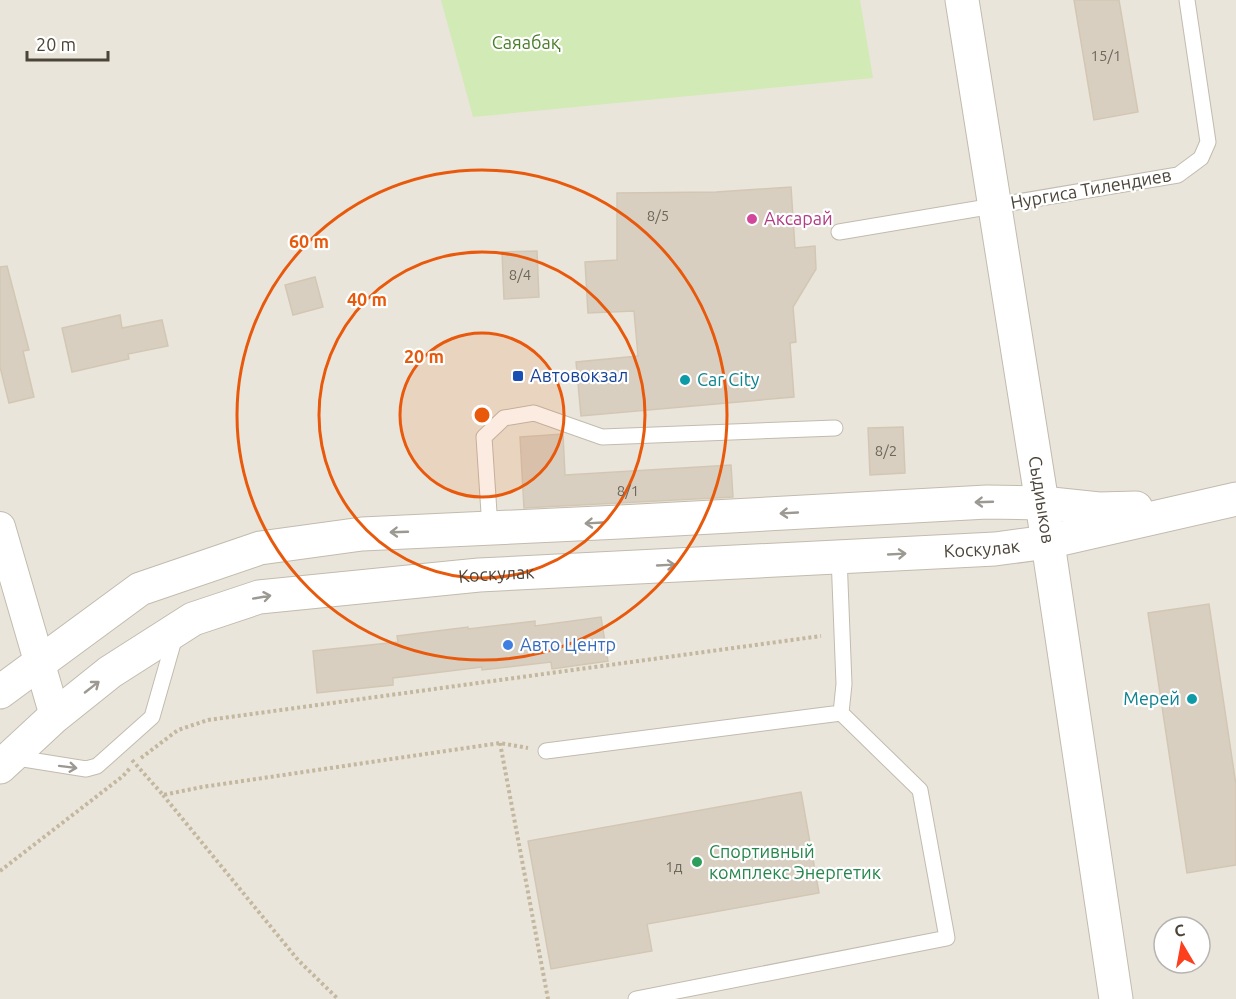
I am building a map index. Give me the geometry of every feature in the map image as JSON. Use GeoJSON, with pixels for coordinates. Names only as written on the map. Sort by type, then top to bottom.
{"type":"FeatureCollection","features":[{"type":"Feature","properties":{"kind":"street","name":"Сыдиыков"},"geometry":{"type":"LineString","coordinates":[[962,0],[1042,503],[1116,999]]}},
{"type":"Feature","properties":{"kind":"street"},"geometry":{"type":"LineString","coordinates":[[0,692],[140,589],[260,548],[362,534],[987,502],[1130,509],[1235,499]]}},
{"type":"Feature","properties":{"kind":"street","name":"Коскулак"},"geometry":{"type":"LineString","coordinates":[[5,762],[55,716],[110,672],[193,619],[259,597],[479,575],[995,549],[1048,542],[1235,499]]}},
{"type":"Feature","properties":{"kind":"street"},"geometry":{"type":"LineString","coordinates":[[0,528],[55,716]]}},
{"type":"Feature","properties":{"kind":"lane","name":"Нургиса Тилендиев"},"geometry":{"type":"LineString","coordinates":[[839,232],[1178,176],[1201,158],[1208,142],[1187,0]]}},
{"type":"Feature","properties":{"kind":"lane"},"geometry":{"type":"LineString","coordinates":[[490,528],[484,437],[504,418],[534,413],[602,437],[835,428]]}},
{"type":"Feature","properties":{"kind":"lane"},"geometry":{"type":"LineString","coordinates":[[839,556],[844,684],[841,713]]}},
{"type":"Feature","properties":{"kind":"lane"},"geometry":{"type":"LineString","coordinates":[[5,762],[86,769],[97,766],[152,717],[177,629]]}},
{"type":"Feature","properties":{"kind":"lane"},"geometry":{"type":"LineString","coordinates":[[546,751],[841,713]]}},
{"type":"Feature","properties":{"kind":"lane"},"geometry":{"type":"LineString","coordinates":[[636,999],[947,938],[920,790],[841,713]]}},
{"type":"Feature","properties":{"kind":"path"},"geometry":{"type":"LineString","coordinates":[[0,871],[123,776],[135,763],[178,730],[208,720],[842,633]]}},
{"type":"Feature","properties":{"kind":"path"},"geometry":{"type":"LineString","coordinates":[[163,795],[202,787],[500,743],[546,751]]}},
{"type":"Feature","properties":{"kind":"path"},"geometry":{"type":"LineString","coordinates":[[500,743],[548,999]]}},
{"type":"Feature","properties":{"kind":"path"},"geometry":{"type":"LineString","coordinates":[[135,763],[298,960],[338,999]]}},
{"type":"Feature","properties":{"kind":"shaded area"},"geometry":{"type":"Polygon","coordinates":[[[0,0],[1236,0],[1236,999],[0,999],[0,0]]]}},
{"type":"Feature","properties":{"kind":"green space","name":"Саяабақ"},"geometry":{"type":"Polygon","coordinates":[[[441,0],[860,0],[873,78],[473,117],[441,0]]]}},
{"type":"Feature","properties":{"kind":"building"},"geometry":{"type":"Polygon","coordinates":[[[1074,0],[1119,0],[1138,112],[1094,120],[1074,0]]]}},
{"type":"Feature","properties":{"kind":"building"},"geometry":{"type":"Polygon","coordinates":[[[791,187],[795,248],[815,246],[816,269],[793,307],[796,342],[790,343],[794,397],[581,416],[576,362],[638,356],[634,311],[588,313],[585,262],[617,260],[617,193],[716,192],[791,187]]]}},
{"type":"Feature","properties":{"kind":"building"},"geometry":{"type":"Polygon","coordinates":[[[537,251],[539,297],[504,299],[502,252],[537,251]]]}},
{"type":"Feature","properties":{"kind":"building"},"geometry":{"type":"Polygon","coordinates":[[[7,266],[29,350],[23,351],[34,397],[9,403],[0,367],[0,267],[7,266]]]}},
{"type":"Feature","properties":{"kind":"building"},"geometry":{"type":"Polygon","coordinates":[[[315,277],[323,307],[293,315],[285,285],[315,277]]]}},
{"type":"Feature","properties":{"kind":"building"},"geometry":{"type":"Polygon","coordinates":[[[120,315],[122,328],[162,320],[168,346],[128,354],[129,359],[72,372],[62,328],[120,315]]]}},
{"type":"Feature","properties":{"kind":"building"},"geometry":{"type":"Polygon","coordinates":[[[903,427],[905,473],[870,475],[868,428],[903,427]]]}},
{"type":"Feature","properties":{"kind":"building"},"geometry":{"type":"Polygon","coordinates":[[[563,434],[565,475],[731,465],[733,497],[524,508],[520,437],[563,434]]]}},
{"type":"Feature","properties":{"kind":"building","name":"Мерей"},"geometry":{"type":"Polygon","coordinates":[[[1209,604],[1236,785],[1236,865],[1187,873],[1148,613],[1209,604]]]}},
{"type":"Feature","properties":{"kind":"building"},"geometry":{"type":"Polygon","coordinates":[[[601,617],[608,661],[552,669],[551,662],[482,670],[482,667],[393,678],[393,685],[317,693],[313,651],[398,642],[397,636],[468,627],[468,629],[535,621],[535,626],[601,617]]]}},
{"type":"Feature","properties":{"kind":"building"},"geometry":{"type":"Polygon","coordinates":[[[801,792],[819,893],[647,924],[652,951],[551,969],[528,841],[801,792]]]}},
{"type":"Feature","properties":{"kind":"place","name":"Аксарай"},"geometry":{"type":"Point","coordinates":[752,219]}},
{"type":"Feature","properties":{"kind":"place","name":"Автовокзал"},"geometry":{"type":"Point","coordinates":[518,376]}},
{"type":"Feature","properties":{"kind":"place","name":"Car City"},"geometry":{"type":"Point","coordinates":[685,380]}},
{"type":"Feature","properties":{"kind":"place","name":"Авто Центр"},"geometry":{"type":"Point","coordinates":[508,645]}},
{"type":"Feature","properties":{"kind":"place","name":"Мерей"},"geometry":{"type":"Point","coordinates":[1192,699]}},
{"type":"Feature","properties":{"kind":"place","name":"Спортивный комплекс Энергетик"},"geometry":{"type":"Point","coordinates":[697,862]}}]}
